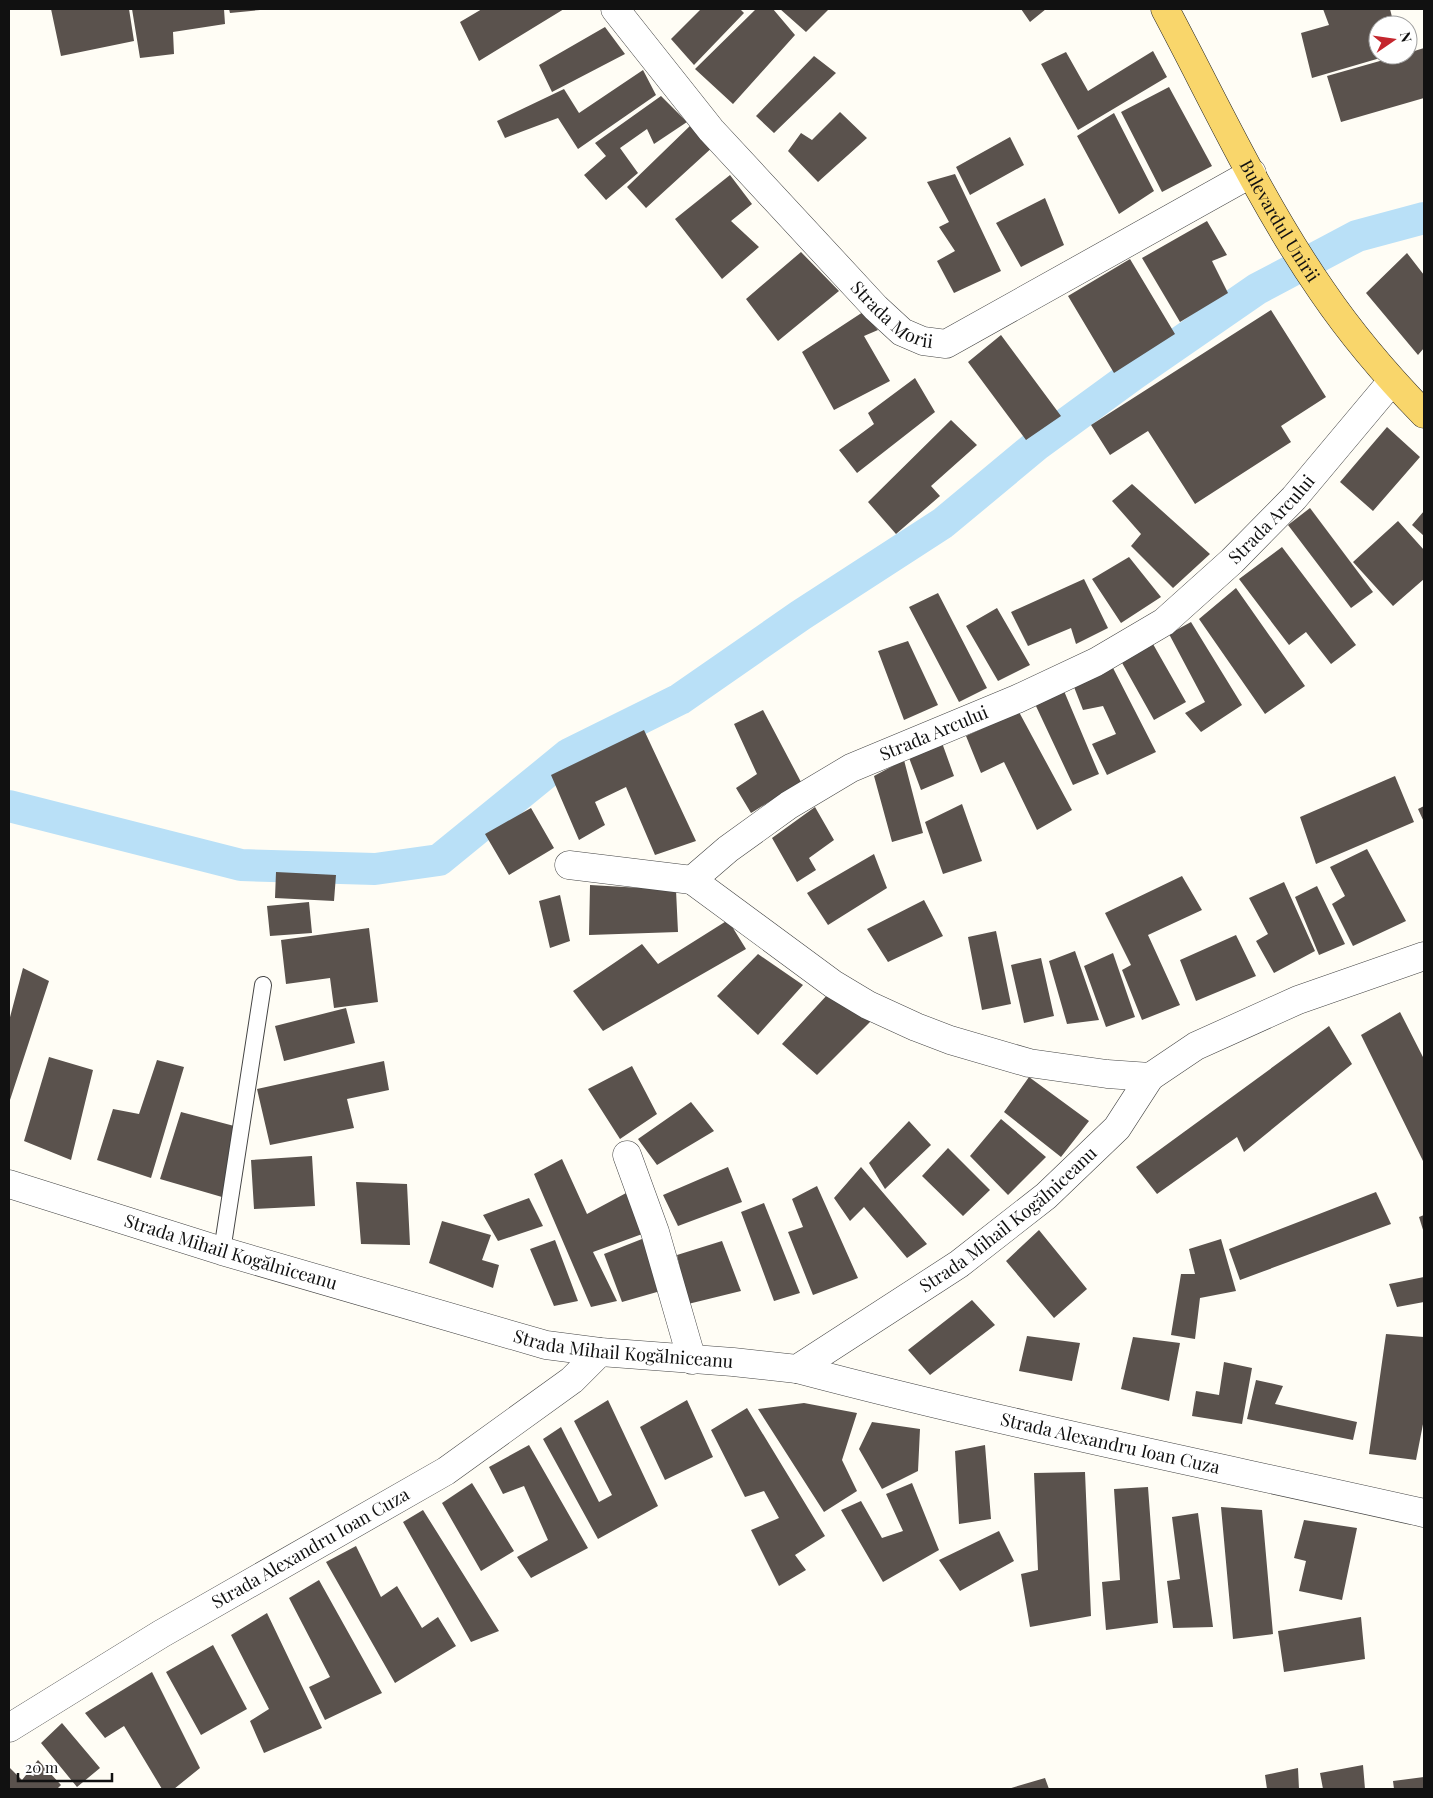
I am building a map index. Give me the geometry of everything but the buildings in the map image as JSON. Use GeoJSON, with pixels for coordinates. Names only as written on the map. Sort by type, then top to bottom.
{"type":"FeatureCollection","features":[{"type":"Feature","properties":{"kind":"main road","name":"Bulevardul Unirii"},"geometry":{"type":"LineString","coordinates":[[1165,9],[1286,236],[1322,291],[1392,381],[1424,414]]}},
{"type":"Feature","properties":{"kind":"street","name":"Strada Morii"},"geometry":{"type":"LineString","coordinates":[[615,9],[711,130],[792,219],[876,308],[902,332],[923,342],[946,344],[1252,174]]}},
{"type":"Feature","properties":{"kind":"street","name":"Strada Arcului"},"geometry":{"type":"LineString","coordinates":[[692,880],[728,849],[789,805],[850,768],[1035,691],[1096,662],[1164,622],[1232,561],[1294,498],[1392,381]]}},
{"type":"Feature","properties":{"kind":"street"},"geometry":{"type":"LineString","coordinates":[[569,866],[692,880],[833,984],[868,1005],[950,1040],[1029,1063],[1107,1074],[1150,1077]]}},
{"type":"Feature","properties":{"kind":"street","name":"Strada Mihail Kogălniceanu"},"geometry":{"type":"LineString","coordinates":[[9,1184],[222,1252],[546,1345],[600,1352],[797,1369],[959,1264],[1046,1196],[1117,1128],[1150,1077],[1196,1046],[1238,1026],[1360,977],[1424,956]]}},
{"type":"Feature","properties":{"kind":"street"},"geometry":{"type":"LineString","coordinates":[[627,1155],[655,1232],[692,1360]]}},
{"type":"Feature","properties":{"kind":"street","name":"Strada Alexandru Ioan Cuza"},"geometry":{"type":"LineString","coordinates":[[9,1728],[161,1634],[446,1471],[572,1380],[600,1352]]}},
{"type":"Feature","properties":{"kind":"street","name":"Strada Alexandru Ioan Cuza"},"geometry":{"type":"LineString","coordinates":[[797,1369],[888,1393],[1034,1427],[1424,1513]]}},
{"type":"Feature","properties":{"kind":"lane"},"geometry":{"type":"LineString","coordinates":[[222,1252],[263,985]]}},
{"type":"Feature","properties":{"kind":"waterway"},"geometry":{"type":"LineString","coordinates":[[9,806],[241,865],[375,869],[439,860],[569,754],[680,699],[801,615],[943,523],[1038,444],[1134,374],[1257,289],[1357,236],[1424,218]]}}]}
